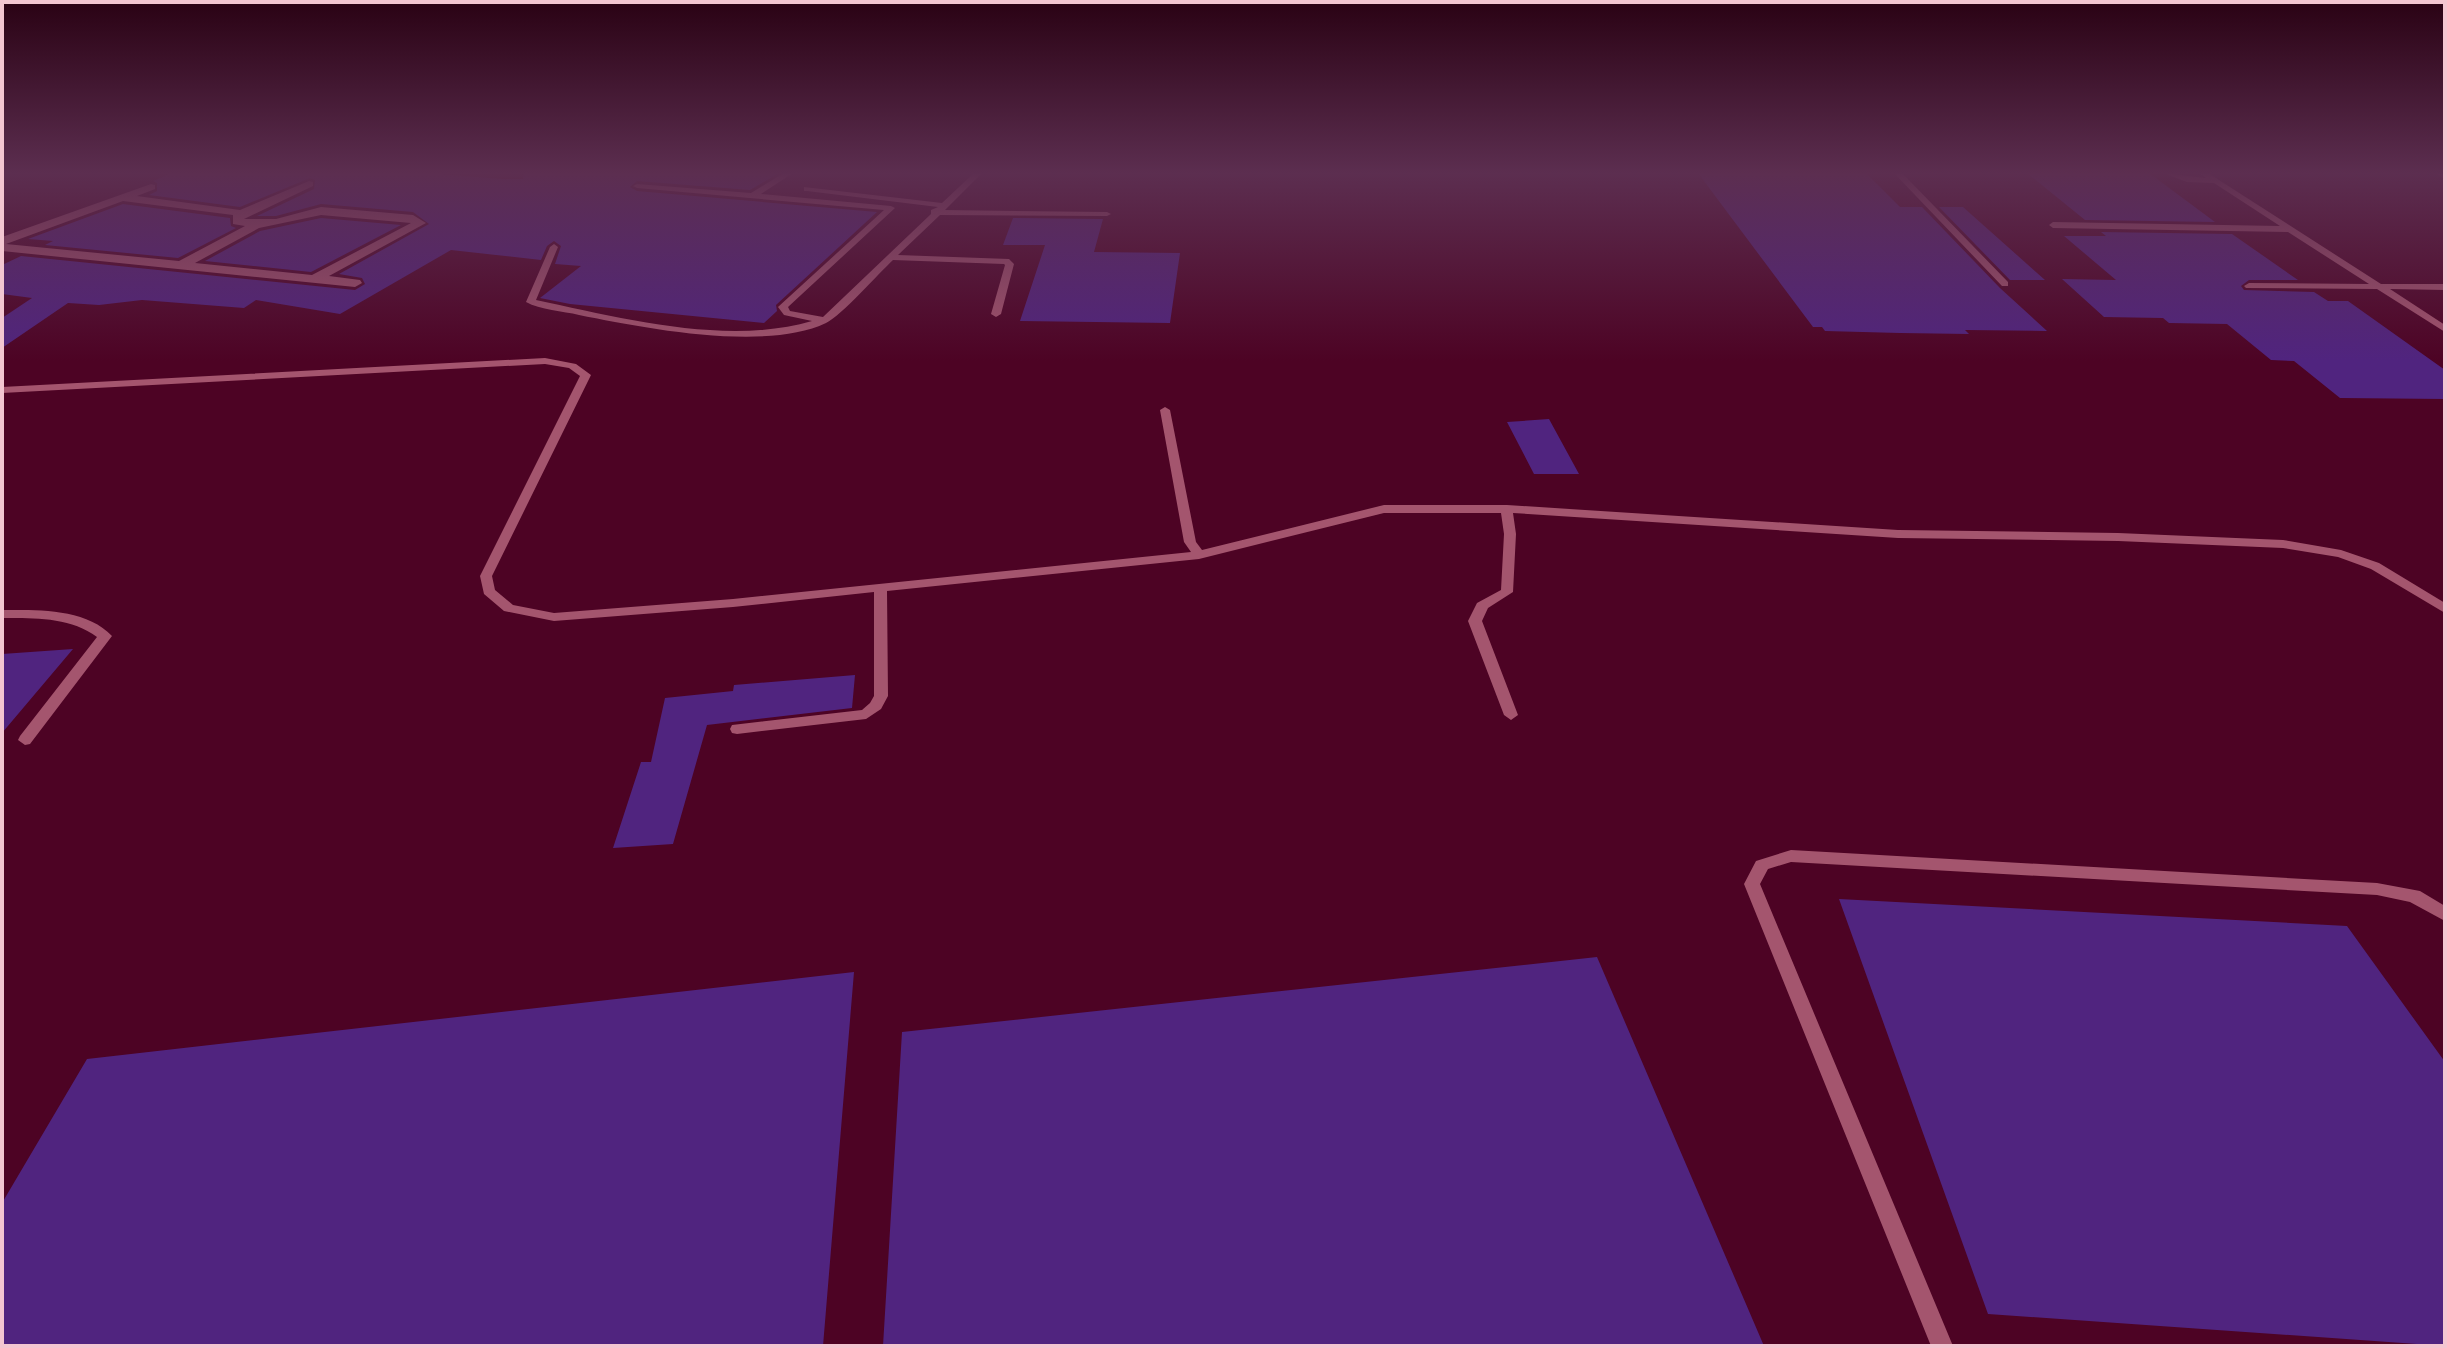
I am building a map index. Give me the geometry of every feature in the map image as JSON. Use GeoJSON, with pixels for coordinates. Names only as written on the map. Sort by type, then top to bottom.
{"type":"FeatureCollection","features":[{"type":"Feature","properties":{"kind":"street"},"geometry":{"type":"LineString","coordinates":[[2,244],[22,236]]}},
{"type":"Feature","properties":{"kind":"street"},"geometry":{"type":"LineString","coordinates":[[182,265],[236,236]]}},
{"type":"Feature","properties":{"kind":"street"},"geometry":{"type":"LineString","coordinates":[[314,279],[396,236]]}},
{"type":"Feature","properties":{"kind":"street"},"geometry":{"type":"LineString","coordinates":[[2,244],[355,283]]}},
{"type":"Feature","properties":{"kind":"lane"},"geometry":{"type":"LineString","coordinates":[[825,320],[796,316],[787,313],[783,307],[861,236]]}},
{"type":"Feature","properties":{"kind":"lane"},"geometry":{"type":"LineString","coordinates":[[554,247],[530,298],[531,302],[600,316],[740,333],[792,331],[825,320],[912,236]]}},
{"type":"Feature","properties":{"kind":"lane"},"geometry":{"type":"LineString","coordinates":[[1959,236],[2005,284]]}},
{"type":"Feature","properties":{"kind":"lane"},"geometry":{"type":"LineString","coordinates":[[2299,236],[2445,329]]}},
{"type":"Feature","properties":{"kind":"lane"},"geometry":{"type":"LineString","coordinates":[[891,257],[1006,261],[1010,264],[996,314]]}},
{"type":"Feature","properties":{"kind":"lane"},"geometry":{"type":"LineString","coordinates":[[2249,286],[2445,287]]}},
{"type":"Feature","properties":{"kind":"lane"},"geometry":{"type":"LineString","coordinates":[[2,390],[545,361],[572,366],[586,375],[486,576],[489,591],[509,608],[554,617],[1199,555],[1384,509],[1507,509],[1898,534],[2118,537],[2283,544],[2341,554],[2375,566],[2445,609]]}},
{"type":"Feature","properties":{"kind":"lane"},"geometry":{"type":"LineString","coordinates":[[1165,410],[1190,542],[1199,555]]}},
{"type":"Feature","properties":{"kind":"lane"},"geometry":{"type":"LineString","coordinates":[[1507,509],[1510,534],[1507,592],[1482,606],[1475,621],[1511,715]]}},
{"type":"Feature","properties":{"kind":"lane"},"geometry":{"type":"LineString","coordinates":[[737,729],[866,714],[876,706],[881,696],[880,588]]}},
{"type":"Feature","properties":{"kind":"lane"},"geometry":{"type":"LineString","coordinates":[[2,614],[54,618],[95,627],[105,636],[25,740]]}},
{"type":"Feature","properties":{"kind":"lane"},"geometry":{"type":"LineString","coordinates":[[1942,1346],[1752,884],[1762,865],[1791,856],[2377,889],[2414,896],[2445,914]]}},
{"type":"Feature","properties":{"kind":"building"},"geometry":{"type":"Polygon","coordinates":[[[36,236],[221,236],[178,258],[45,245],[53,241],[28,239],[36,236]]]}},
{"type":"Feature","properties":{"kind":"building"},"geometry":{"type":"Polygon","coordinates":[[[251,236],[380,236],[311,272],[205,261],[251,236]]]}},
{"type":"Feature","properties":{"kind":"building"},"geometry":{"type":"Polygon","coordinates":[[[408,236],[851,236],[776,305],[777,311],[764,323],[570,304],[540,298],[581,266],[555,264],[561,246],[554,241],[547,246],[541,260],[451,250],[340,314],[256,300],[244,308],[142,300],[99,305],[68,303],[2,348],[2,318],[32,298],[2,294],[2,265],[21,256],[355,290],[365,284],[362,278],[339,274],[408,236]]]}},
{"type":"Feature","properties":{"kind":"building"},"geometry":{"type":"Polygon","coordinates":[[[1006,236],[1098,236],[1094,252],[1180,253],[1170,323],[1020,321],[1045,245],[1003,245],[1006,236]]]}},
{"type":"Feature","properties":{"kind":"building"},"geometry":{"type":"Polygon","coordinates":[[[1745,236],[1950,236],[2047,331],[1900,333],[1825,331],[1822,327],[1813,327],[1745,236]]]}},
{"type":"Feature","properties":{"kind":"building"},"geometry":{"type":"Polygon","coordinates":[[[1967,236],[1995,236],[2045,280],[2010,280],[1967,236]]]}},
{"type":"Feature","properties":{"kind":"building"},"geometry":{"type":"Polygon","coordinates":[[[2064,236],[2235,236],[2298,280],[2249,280],[2241,286],[2244,290],[2314,292],[2328,301],[2348,301],[2445,370],[2445,399],[2340,398],[2294,361],[2271,360],[2227,324],[2104,317],[2062,279],[2116,280],[2064,236]]]}},
{"type":"Feature","properties":{"kind":"building"},"geometry":{"type":"Polygon","coordinates":[[[1549,419],[1579,474],[1534,474],[1507,422],[1549,419]]]}},
{"type":"Feature","properties":{"kind":"building"},"geometry":{"type":"Polygon","coordinates":[[[73,649],[2,733],[2,654],[73,649]]]}},
{"type":"Feature","properties":{"kind":"building"},"geometry":{"type":"Polygon","coordinates":[[[855,675],[852,708],[707,725],[673,844],[613,848],[641,762],[651,762],[665,698],[733,691],[734,685],[855,675]]]}},
{"type":"Feature","properties":{"kind":"building"},"geometry":{"type":"Polygon","coordinates":[[[1839,899],[2347,926],[2445,1062],[2445,1346],[1988,1314],[1839,899]]]}},
{"type":"Feature","properties":{"kind":"building"},"geometry":{"type":"Polygon","coordinates":[[[1597,957],[1764,1346],[883,1346],[902,1032],[1597,957]]]}},
{"type":"Feature","properties":{"kind":"building"},"geometry":{"type":"Polygon","coordinates":[[[854,972],[823,1346],[2,1346],[2,1203],[87,1059],[854,972]]]}}]}
